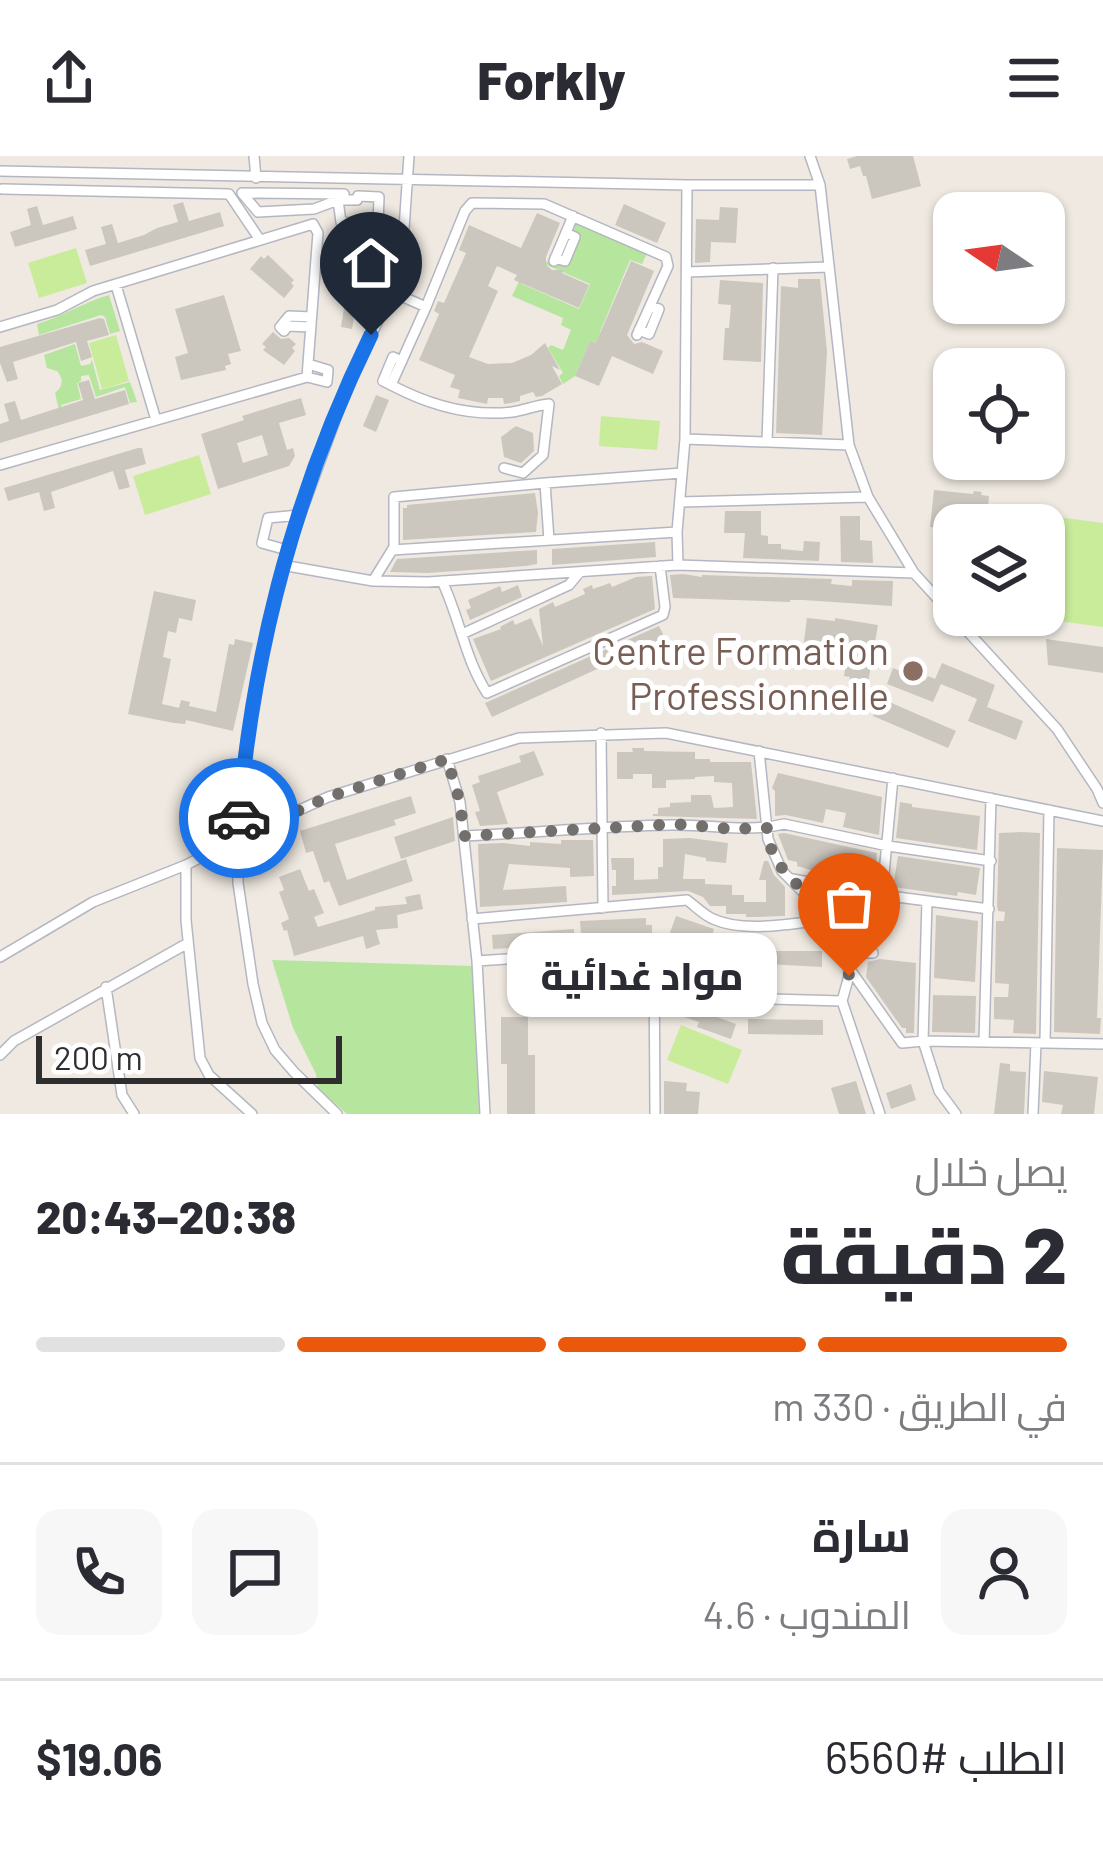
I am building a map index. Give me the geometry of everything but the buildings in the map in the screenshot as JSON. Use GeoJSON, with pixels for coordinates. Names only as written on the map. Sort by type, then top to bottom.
{"type":"FeatureCollection","features":[{"type":"Feature","properties":{"kind":"street"},"geometry":{"type":"LineString","coordinates":[[48,173],[53,156]]}},
{"type":"Feature","properties":{"kind":"street"},"geometry":{"type":"LineString","coordinates":[[254,156],[256,178]]}},
{"type":"Feature","properties":{"kind":"street"},"geometry":{"type":"LineString","coordinates":[[330,1112],[275,1050],[262,1023],[238,883],[245,749],[266,631],[287,550],[351,377],[400,266],[410,156]]}},
{"type":"Feature","properties":{"kind":"street"},"geometry":{"type":"LineString","coordinates":[[810,156],[820,185],[849,445],[868,497],[914,573],[1057,729],[1103,803]]}},
{"type":"Feature","properties":{"kind":"street"},"geometry":{"type":"LineString","coordinates":[[0,171],[820,185]]}},
{"type":"Feature","properties":{"kind":"street"},"geometry":{"type":"LineString","coordinates":[[231,176],[258,212],[314,209],[339,196]]}},
{"type":"Feature","properties":{"kind":"street"},"geometry":{"type":"LineString","coordinates":[[307,377],[316,179]]}},
{"type":"Feature","properties":{"kind":"street"},"geometry":{"type":"LineString","coordinates":[[242,193],[315,194],[339,196],[344,200],[379,197],[378,224],[341,222],[338,200],[339,196],[344,179]]}},
{"type":"Feature","properties":{"kind":"street"},"geometry":{"type":"LineString","coordinates":[[678,565],[685,439],[687,185]]}},
{"type":"Feature","properties":{"kind":"street"},"geometry":{"type":"LineString","coordinates":[[2,189],[229,194],[260,240]]}},
{"type":"Feature","properties":{"kind":"street"},"geometry":{"type":"LineString","coordinates":[[504,468],[523,473],[543,455],[549,404],[507,412],[459,410],[416,398],[383,381],[393,357],[402,361],[472,203],[540,203],[666,257],[668,266],[650,306],[659,309],[649,334],[638,333]]}},
{"type":"Feature","properties":{"kind":"street"},"geometry":{"type":"LineString","coordinates":[[554,260],[565,261],[575,237],[566,233],[573,216]]}},
{"type":"Feature","properties":{"kind":"street"},"geometry":{"type":"LineString","coordinates":[[0,327],[57,310],[94,291],[313,224]]}},
{"type":"Feature","properties":{"kind":"street"},"geometry":{"type":"LineString","coordinates":[[687,272],[828,267]]}},
{"type":"Feature","properties":{"kind":"street"},"geometry":{"type":"LineString","coordinates":[[767,442],[773,268]]}},
{"type":"Feature","properties":{"kind":"street"},"geometry":{"type":"LineString","coordinates":[[116,285],[156,420]]}},
{"type":"Feature","properties":{"kind":"street"},"geometry":{"type":"LineString","coordinates":[[392,292],[426,307]]}},
{"type":"Feature","properties":{"kind":"street"},"geometry":{"type":"LineString","coordinates":[[0,465],[307,377],[327,382],[328,370],[308,364]]}},
{"type":"Feature","properties":{"kind":"street"},"geometry":{"type":"LineString","coordinates":[[685,439],[849,445]]}},
{"type":"Feature","properties":{"kind":"street"},"geometry":{"type":"LineString","coordinates":[[374,581],[394,544],[394,496],[682,473]]}},
{"type":"Feature","properties":{"kind":"street"},"geometry":{"type":"LineString","coordinates":[[545,483],[549,540]]}},
{"type":"Feature","properties":{"kind":"street"},"geometry":{"type":"LineString","coordinates":[[680,502],[868,497]]}},
{"type":"Feature","properties":{"kind":"street"},"geometry":{"type":"LineString","coordinates":[[287,550],[262,543],[268,518],[299,515]]}},
{"type":"Feature","properties":{"kind":"street"},"geometry":{"type":"LineString","coordinates":[[392,550],[677,532]]}},
{"type":"Feature","properties":{"kind":"street"},"geometry":{"type":"LineString","coordinates":[[282,566],[374,581],[678,565],[914,573]]}},
{"type":"Feature","properties":{"kind":"street"},"geometry":{"type":"LineString","coordinates":[[442,581],[457,611],[464,647],[485,691],[490,692],[663,615],[660,566]]}},
{"type":"Feature","properties":{"kind":"street"},"geometry":{"type":"LineString","coordinates":[[462,634],[569,586],[579,573]]}},
{"type":"Feature","properties":{"kind":"street"},"geometry":{"type":"LineString","coordinates":[[0,957],[93,902],[186,865],[328,797],[520,737],[666,733],[1103,821]]}},
{"type":"Feature","properties":{"kind":"street"},"geometry":{"type":"LineString","coordinates":[[601,734],[603,908]]}},
{"type":"Feature","properties":{"kind":"street"},"geometry":{"type":"LineString","coordinates":[[759,752],[768,839],[782,872],[830,919],[847,953],[849,976],[842,1001],[880,1114]]}},
{"type":"Feature","properties":{"kind":"street"},"geometry":{"type":"LineString","coordinates":[[447,759],[464,836],[485,1114]]}},
{"type":"Feature","properties":{"kind":"street"},"geometry":{"type":"LineString","coordinates":[[882,895],[893,778]]}},
{"type":"Feature","properties":{"kind":"street"},"geometry":{"type":"LineString","coordinates":[[984,1042],[991,798]]}},
{"type":"Feature","properties":{"kind":"street"},"geometry":{"type":"LineString","coordinates":[[1033,1114],[1048,810]]}},
{"type":"Feature","properties":{"kind":"street"},"geometry":{"type":"LineString","coordinates":[[464,836],[676,824],[732,829],[784,824],[991,861]]}},
{"type":"Feature","properties":{"kind":"street"},"geometry":{"type":"LineString","coordinates":[[186,865],[188,943],[200,1058],[209,1075],[251,1114]]}},
{"type":"Feature","properties":{"kind":"street"},"geometry":{"type":"LineString","coordinates":[[789,878],[989,909]]}},
{"type":"Feature","properties":{"kind":"street"},"geometry":{"type":"LineString","coordinates":[[472,919],[687,900],[713,920],[747,926],[830,919]]}},
{"type":"Feature","properties":{"kind":"street"},"geometry":{"type":"LineString","coordinates":[[927,901],[923,1041],[939,1091],[956,1114]]}},
{"type":"Feature","properties":{"kind":"street"},"geometry":{"type":"LineString","coordinates":[[0,1055],[14,1041],[188,943]]}},
{"type":"Feature","properties":{"kind":"street"},"geometry":{"type":"LineString","coordinates":[[477,961],[654,949],[701,969],[732,998],[842,1001]]}},
{"type":"Feature","properties":{"kind":"street"},"geometry":{"type":"LineString","coordinates":[[654,949],[655,1114]]}},
{"type":"Feature","properties":{"kind":"street"},"geometry":{"type":"LineString","coordinates":[[847,953],[873,953]]}},
{"type":"Feature","properties":{"kind":"street"},"geometry":{"type":"LineString","coordinates":[[848,966],[902,1042],[1103,1044]]}},
{"type":"Feature","properties":{"kind":"street"},"geometry":{"type":"LineString","coordinates":[[106,987],[122,1095],[134,1114]]}},
{"type":"Feature","properties":{"kind":"green space"},"geometry":{"type":"Polygon","coordinates":[[[574,223],[647,253],[642,264],[630,260],[600,332],[604,335],[600,344],[590,341],[575,376],[563,384],[559,376],[563,373],[548,348],[563,350],[571,330],[561,325],[563,318],[512,296],[523,273],[522,284],[579,309],[590,284],[542,263],[566,265],[574,223]]]}},
{"type":"Feature","properties":{"kind":"green space"},"geometry":{"type":"Polygon","coordinates":[[[76,248],[87,283],[39,298],[28,263],[76,248]]]}},
{"type":"Feature","properties":{"kind":"green space"},"geometry":{"type":"Polygon","coordinates":[[[109,295],[120,331],[110,334],[101,315],[39,335],[37,324],[109,295]]]}},
{"type":"Feature","properties":{"kind":"green space"},"geometry":{"type":"Polygon","coordinates":[[[116,335],[129,381],[102,389],[89,343],[116,335]]]}},
{"type":"Feature","properties":{"kind":"green space"},"geometry":{"type":"Polygon","coordinates":[[[75,344],[81,366],[92,360],[100,390],[130,382],[137,402],[130,403],[125,387],[96,397],[89,375],[81,376],[77,383],[81,399],[61,405],[62,423],[55,393],[62,380],[57,371],[47,368],[44,355],[75,344]]]}},
{"type":"Feature","properties":{"kind":"green space"},"geometry":{"type":"Polygon","coordinates":[[[601,416],[660,421],[657,450],[599,446],[601,416]]]}},
{"type":"Feature","properties":{"kind":"green space"},"geometry":{"type":"Polygon","coordinates":[[[199,455],[211,494],[145,515],[133,476],[199,455]]]}},
{"type":"Feature","properties":{"kind":"green space"},"geometry":{"type":"Polygon","coordinates":[[[1065,518],[1103,523],[1103,627],[1065,622],[1065,518]]]}},
{"type":"Feature","properties":{"kind":"green space"},"geometry":{"type":"Polygon","coordinates":[[[272,960],[472,966],[479,1114],[347,1114],[318,1088],[272,960]]]}},
{"type":"Feature","properties":{"kind":"green space"},"geometry":{"type":"Polygon","coordinates":[[[681,1025],[742,1050],[728,1084],[667,1060],[681,1025]]]}},
{"type":"Feature","properties":{"kind":"way so far"},"geometry":{"type":"LineString","coordinates":[[239,818],[238,838],[328,797],[447,759],[464,836],[676,824],[767,828],[782,872],[830,919],[847,953],[849,976]]}},
{"type":"Feature","properties":{"kind":"place","name":"Centre Formation Professionnelle"},"geometry":{"type":"Point","coordinates":[913,671]}},
{"type":"Feature","properties":{"kind":"place","name":"مواد غدائية"},"geometry":{"type":"Point","coordinates":[849,976]}},
{"type":"Feature","properties":{"kind":"route"},"geometry":{"type":"LineString","coordinates":[[239,818],[245,749],[282,566],[371,335]]}}]}
